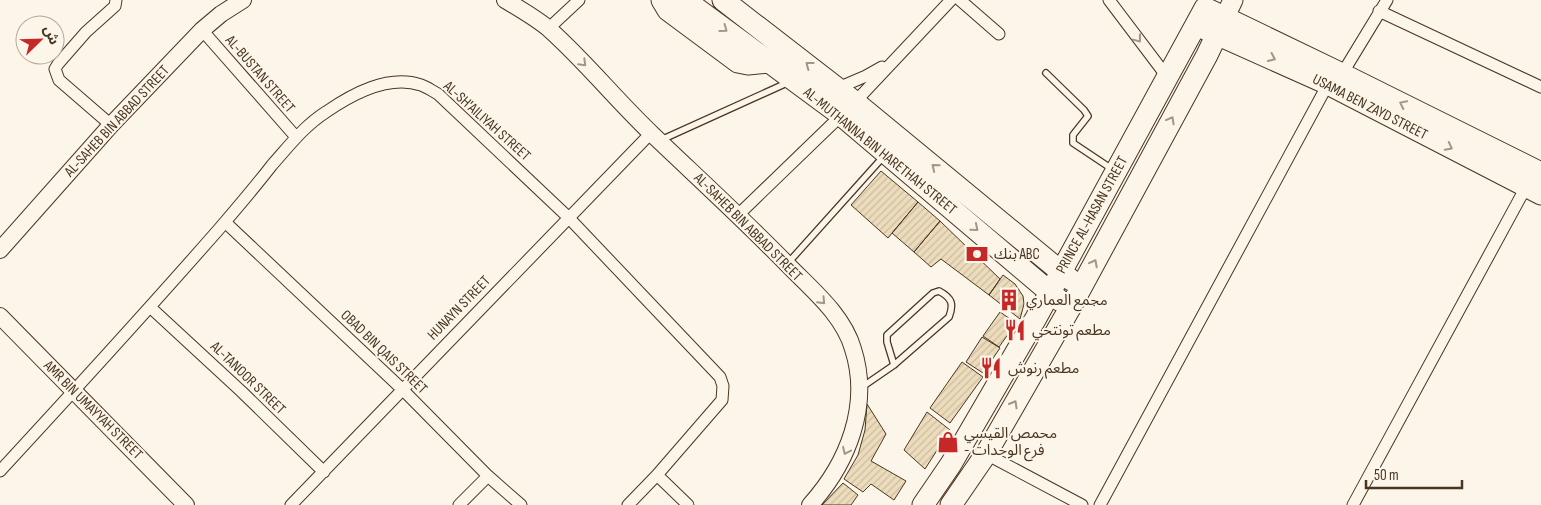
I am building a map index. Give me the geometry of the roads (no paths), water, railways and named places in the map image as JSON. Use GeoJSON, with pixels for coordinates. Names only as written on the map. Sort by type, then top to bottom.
{"type":"FeatureCollection","features":[{"type":"Feature","properties":{"kind":"highway"},"geometry":{"type":"LineString","coordinates":[[662,0],[668,10],[738,62],[748,64],[768,62]]}},
{"type":"Feature","properties":{"kind":"highway","name":"AL-MUTHANNA BIN HARETHAH STREET"},"geometry":{"type":"LineString","coordinates":[[685,0],[794,80],[848,109],[1038,252],[1081,287]]}},
{"type":"Feature","properties":{"kind":"highway","name":"AL-MUTHANNA BIN HARETHAH STREET"},"geometry":{"type":"LineString","coordinates":[[723,0],[838,88],[848,109],[886,154],[1070,308]]}},
{"type":"Feature","properties":{"kind":"highway","name":"PRINCE AL-HASAN STREET"},"geometry":{"type":"LineString","coordinates":[[923,505],[951,464],[1036,318],[1204,11]]}},
{"type":"Feature","properties":{"kind":"highway","name":"USAMA BEN ZAYD STREET"},"geometry":{"type":"LineString","coordinates":[[1204,11],[1225,17],[1335,79],[1536,185]]}},
{"type":"Feature","properties":{"kind":"highway","name":"PRINCE AL-HASAN STREET"},"geometry":{"type":"LineString","coordinates":[[951,505],[986,454],[1070,308],[1207,55],[1225,17]]}},
{"type":"Feature","properties":{"kind":"highway","name":"USAMA BEN ZAYD STREET"},"geometry":{"type":"LineString","coordinates":[[1225,17],[1239,43],[1335,79]]}},
{"type":"Feature","properties":{"kind":"highway"},"geometry":{"type":"LineString","coordinates":[[1207,55],[1217,45],[1226,42],[1239,43]]}},
{"type":"Feature","properties":{"kind":"highway"},"geometry":{"type":"LineString","coordinates":[[1038,252],[1056,251],[1080,238]]}},
{"type":"Feature","properties":{"kind":"highway"},"geometry":{"type":"LineString","coordinates":[[1025,271],[1036,296],[1036,318]]}},
{"type":"Feature","properties":{"kind":"highway"},"geometry":{"type":"LineString","coordinates":[[951,464],[971,477]]}},
{"type":"Feature","properties":{"kind":"street"},"geometry":{"type":"LineString","coordinates":[[111,125],[59,80],[55,69],[86,32],[116,6],[116,0]]}},
{"type":"Feature","properties":{"kind":"street","name":"AL-SAHEB BIN ABBAD STREET"},"geometry":{"type":"LineString","coordinates":[[0,250],[111,125],[202,30],[221,14],[243,0]]}},
{"type":"Feature","properties":{"kind":"street","name":"AL-SAHEB BIN ABBAD STREET"},"geometry":{"type":"LineString","coordinates":[[505,0],[548,29],[787,264],[830,309],[846,333],[857,360],[858,390],[856,417],[849,444],[834,473],[810,505]]}},
{"type":"Feature","properties":{"kind":"street"},"geometry":{"type":"LineString","coordinates":[[548,29],[578,0]]}},
{"type":"Feature","properties":{"kind":"street"},"geometry":{"type":"LineString","coordinates":[[738,215],[848,109],[951,0]]}},
{"type":"Feature","properties":{"kind":"street"},"geometry":{"type":"LineString","coordinates":[[960,0],[999,34]]}},
{"type":"Feature","properties":{"kind":"street"},"geometry":{"type":"LineString","coordinates":[[1109,0],[1168,78]]}},
{"type":"Feature","properties":{"kind":"street"},"geometry":{"type":"LineString","coordinates":[[1100,505],[1335,79],[1387,0]]}},
{"type":"Feature","properties":{"kind":"street"},"geometry":{"type":"LineString","coordinates":[[1380,11],[1541,87]]}},
{"type":"Feature","properties":{"kind":"street","name":"AL-BUSTAN STREET"},"geometry":{"type":"LineString","coordinates":[[202,30],[296,137]]}},
{"type":"Feature","properties":{"kind":"street"},"geometry":{"type":"LineString","coordinates":[[838,88],[866,76],[892,61]]}},
{"type":"Feature","properties":{"kind":"street","name":"AL-SH'AILIYAH STREET"},"geometry":{"type":"LineString","coordinates":[[0,471],[150,307],[309,124],[367,89],[387,83],[405,82],[422,85],[438,94],[568,217],[720,377],[723,394],[722,400],[628,505]]}},
{"type":"Feature","properties":{"kind":"street","name":"HUNAYN STREET"},"geometry":{"type":"LineString","coordinates":[[291,505],[568,217],[655,136]]}},
{"type":"Feature","properties":{"kind":"street"},"geometry":{"type":"LineString","coordinates":[[1353,505],[1536,185]]}},
{"type":"Feature","properties":{"kind":"street","name":"OBAD BIN QAIS STREET"},"geometry":{"type":"LineString","coordinates":[[225,222],[402,389],[488,476],[521,505]]}},
{"type":"Feature","properties":{"kind":"street","name":"AL-TANOOR STREET"},"geometry":{"type":"LineString","coordinates":[[150,307],[242,392],[324,472]]}},
{"type":"Feature","properties":{"kind":"street","name":"AMR BIN UMAYYAH STREET"},"geometry":{"type":"LineString","coordinates":[[0,316],[186,505]]}},
{"type":"Feature","properties":{"kind":"street"},"geometry":{"type":"LineString","coordinates":[[986,454],[1082,505]]}},
{"type":"Feature","properties":{"kind":"street"},"geometry":{"type":"LineString","coordinates":[[657,474],[688,505]]}},
{"type":"Feature","properties":{"kind":"street"},"geometry":{"type":"LineString","coordinates":[[459,505],[488,476]]}},
{"type":"Feature","properties":{"kind":"lane"},"geometry":{"type":"LineString","coordinates":[[1046,73],[1088,116],[1073,135],[1072,142],[1116,172]]}},
{"type":"Feature","properties":{"kind":"lane"},"geometry":{"type":"LineString","coordinates":[[655,136],[794,80]]}},
{"type":"Feature","properties":{"kind":"lane"},"geometry":{"type":"LineString","coordinates":[[787,264],[886,154]]}},
{"type":"Feature","properties":{"kind":"lane"},"geometry":{"type":"LineString","coordinates":[[858,390],[894,365],[949,317],[952,308],[951,301],[946,295],[939,291],[933,293],[886,335],[886,342],[894,365]]}},
{"type":"Feature","properties":{"kind":"place","name":"بنك ABC"},"geometry":{"type":"Point","coordinates":[977,254]}},
{"type":"Feature","properties":{"kind":"place","name":"مجمع العماري"},"geometry":{"type":"Point","coordinates":[1009,300]}},
{"type":"Feature","properties":{"kind":"place","name":"مطعم تونتحي"},"geometry":{"type":"Point","coordinates":[1015,330]}},
{"type":"Feature","properties":{"kind":"place","name":"مطعم رنوش"},"geometry":{"type":"Point","coordinates":[991,368]}},
{"type":"Feature","properties":{"kind":"place","name":"محمص القيسي - فرع الوحدات"},"geometry":{"type":"Point","coordinates":[948,442]}}]}
